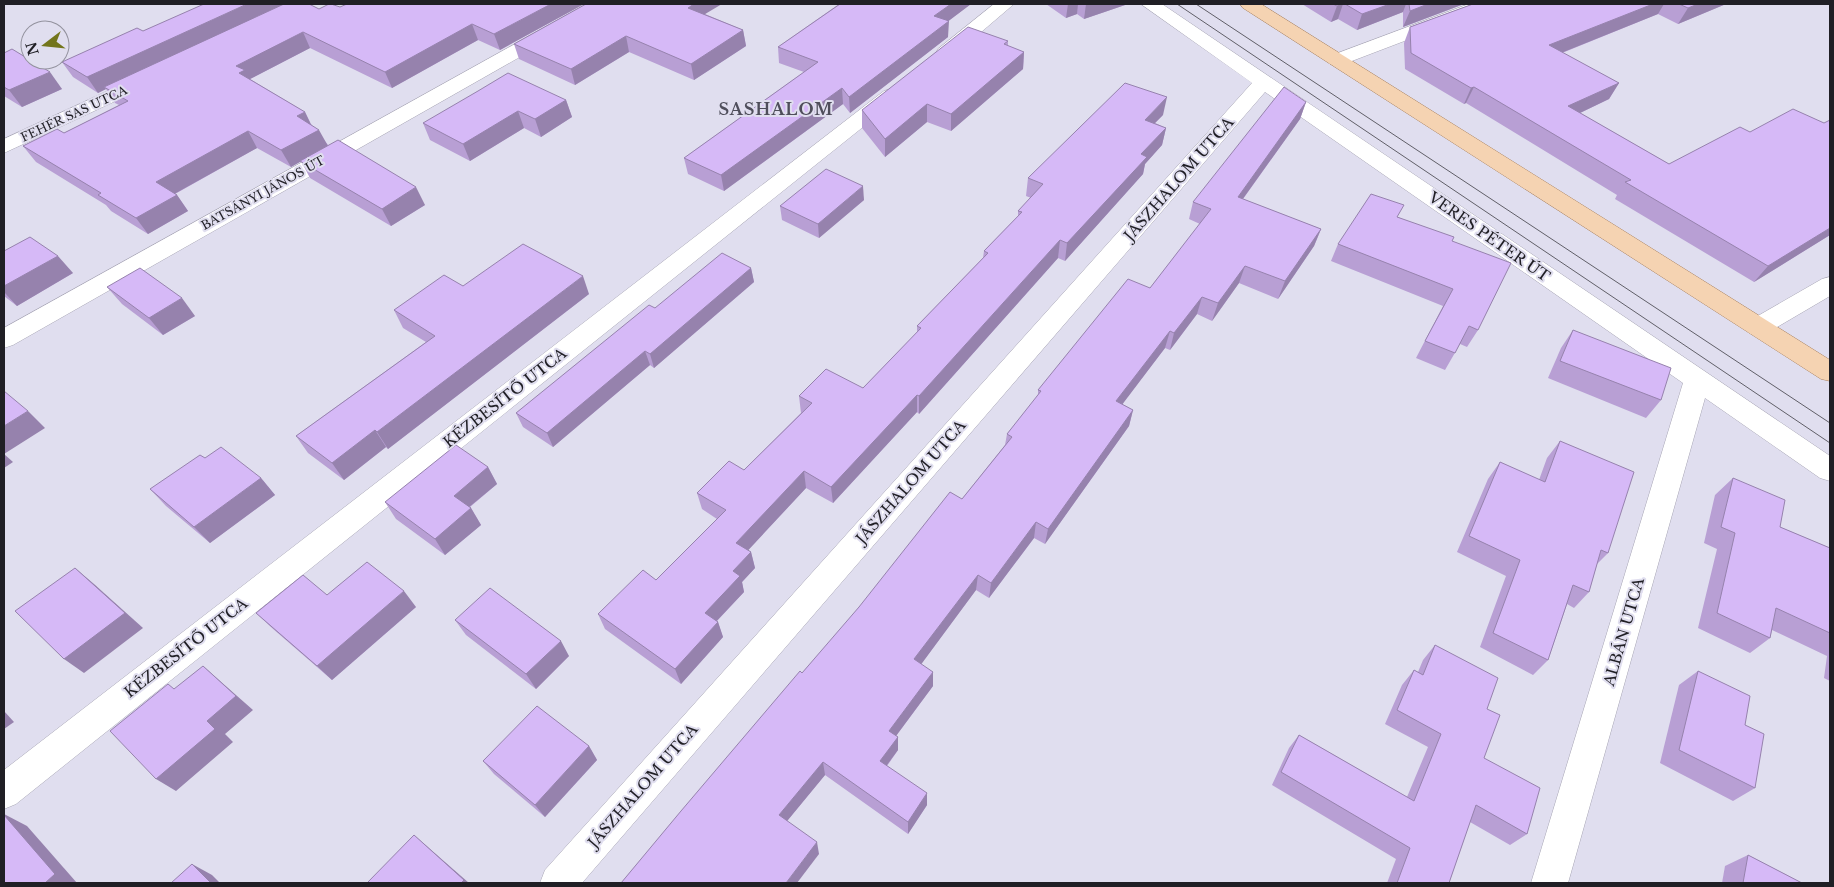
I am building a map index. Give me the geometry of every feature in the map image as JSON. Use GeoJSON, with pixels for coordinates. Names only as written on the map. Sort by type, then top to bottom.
{"type":"FeatureCollection","features":[{"type":"Feature","properties":{"kind":"main road"},"geometry":{"type":"LineString","coordinates":[[1249,4],[1830,372]]}},
{"type":"Feature","properties":{"kind":"street","name":"BATSÁNYI JÁNOS ÚT"},"geometry":{"type":"LineString","coordinates":[[4,339],[600,4]]}},
{"type":"Feature","properties":{"kind":"street","name":"KÉZBESÍTŐ UTCA"},"geometry":{"type":"LineString","coordinates":[[4,792],[1005,4]]}},
{"type":"Feature","properties":{"kind":"street","name":"VERES PÉTER ÚT"},"geometry":{"type":"LineString","coordinates":[[1150,4],[1830,470]]}},
{"type":"Feature","properties":{"kind":"street"},"geometry":{"type":"LineString","coordinates":[[1337,60],[1485,4]]}},
{"type":"Feature","properties":{"kind":"street","name":"FEHÉR SAS UTCA"},"geometry":{"type":"LineString","coordinates":[[4,147],[164,71]]}},
{"type":"Feature","properties":{"kind":"street","name":"JÁSZHALOM UTCA"},"geometry":{"type":"LineString","coordinates":[[558,883],[1264,82]]}},
{"type":"Feature","properties":{"kind":"street"},"geometry":{"type":"LineString","coordinates":[[1758,326],[1830,285]]}},
{"type":"Feature","properties":{"kind":"street","name":"ALBÁN UTCA"},"geometry":{"type":"LineString","coordinates":[[1550,883],[1697,380]]}},
{"type":"Feature","properties":{"kind":"building"},"geometry":{"type":"Polygon","coordinates":[[[204,4],[247,4],[87,77],[70,67],[70,58],[137,28],[143,31],[204,4]]]}},
{"type":"Feature","properties":{"kind":"building"},"geometry":{"type":"Polygon","coordinates":[[[284,4],[309,4],[319,9],[329,4],[340,7],[347,4],[551,4],[494,34],[472,24],[385,72],[303,32],[236,66],[245,70],[239,73],[305,112],[297,116],[319,130],[281,150],[248,131],[156,182],[177,195],[136,218],[98,195],[101,193],[23,146],[57,129],[64,133],[128,101],[104,87],[284,4]]]}},
{"type":"Feature","properties":{"kind":"building"},"geometry":{"type":"Polygon","coordinates":[[[586,4],[694,4],[688,8],[743,30],[691,64],[626,36],[571,69],[514,44],[586,4]]]}},
{"type":"Feature","properties":{"kind":"building"},"geometry":{"type":"Polygon","coordinates":[[[840,4],[951,4],[934,16],[949,21],[849,97],[842,88],[721,175],[684,158],[818,62],[778,47],[840,4]]]}},
{"type":"Feature","properties":{"kind":"building"},"geometry":{"type":"Polygon","coordinates":[[[1345,4],[1390,4],[1362,14],[1345,4]]]}},
{"type":"Feature","properties":{"kind":"building"},"geometry":{"type":"Polygon","coordinates":[[[1409,4],[1428,4],[1410,11],[1409,4]]]}},
{"type":"Feature","properties":{"kind":"building"},"geometry":{"type":"Polygon","coordinates":[[[1473,4],[1653,4],[1549,45],[1619,83],[1568,106],[1669,164],[1740,127],[1750,132],[1793,109],[1824,123],[1830,120],[1830,228],[1768,266],[1625,182],[1631,180],[1474,87],[1471,88],[1411,53],[1410,27],[1473,4]]]}},
{"type":"Feature","properties":{"kind":"building"},"geometry":{"type":"Polygon","coordinates":[[[1679,4],[1698,4],[1688,8],[1679,4]]]}},
{"type":"Feature","properties":{"kind":"building"},"geometry":{"type":"Polygon","coordinates":[[[968,27],[1008,41],[1004,44],[1024,52],[951,114],[927,104],[885,139],[862,110],[968,27]]]}},
{"type":"Feature","properties":{"kind":"building"},"geometry":{"type":"Polygon","coordinates":[[[12,49],[20,54],[20,70],[47,70],[50,72],[9,90],[4,87],[4,53],[12,49]]]}},
{"type":"Feature","properties":{"kind":"building"},"geometry":{"type":"Polygon","coordinates":[[[508,73],[566,100],[535,119],[518,111],[463,144],[423,123],[478,91],[508,73]]]}},
{"type":"Feature","properties":{"kind":"building"},"geometry":{"type":"Polygon","coordinates":[[[1125,83],[1167,97],[1145,120],[1166,128],[1141,154],[1147,157],[1067,243],[1060,240],[919,396],[917,395],[831,487],[804,471],[736,543],[751,552],[733,571],[740,576],[705,613],[718,622],[675,669],[598,614],[643,570],[656,580],[726,510],[697,493],[729,461],[744,470],[812,403],[799,396],[826,369],[863,388],[921,328],[917,326],[988,253],[984,251],[1022,212],[1018,211],[1043,184],[1028,178],[1125,83]]]}},
{"type":"Feature","properties":{"kind":"building"},"geometry":{"type":"Polygon","coordinates":[[[1284,87],[1306,102],[1238,197],[1321,229],[1285,281],[1245,266],[1218,303],[1202,297],[1174,333],[1170,331],[1116,401],[1133,410],[1048,529],[1036,522],[991,583],[978,575],[914,659],[933,672],[889,731],[898,737],[880,761],[927,793],[908,822],[823,762],[779,815],[817,842],[786,883],[621,883],[800,671],[802,673],[859,607],[950,492],[962,499],[1012,437],[1007,434],[1041,391],[1038,390],[1128,279],[1150,288],[1211,209],[1193,202],[1284,87]]]}},
{"type":"Feature","properties":{"kind":"building"},"geometry":{"type":"Polygon","coordinates":[[[338,140],[416,187],[382,209],[300,161],[338,140]]]}},
{"type":"Feature","properties":{"kind":"building"},"geometry":{"type":"Polygon","coordinates":[[[826,169],[863,186],[818,224],[780,206],[826,169]]]}},
{"type":"Feature","properties":{"kind":"building"},"geometry":{"type":"Polygon","coordinates":[[[1371,194],[1404,205],[1397,217],[1454,237],[1452,241],[1511,263],[1478,330],[1469,326],[1455,353],[1425,341],[1453,289],[1338,244],[1371,194]]]}},
{"type":"Feature","properties":{"kind":"building"},"geometry":{"type":"Polygon","coordinates":[[[30,237],[58,256],[4,286],[4,251],[30,237]]]}},
{"type":"Feature","properties":{"kind":"building"},"geometry":{"type":"Polygon","coordinates":[[[523,244],[583,276],[377,432],[375,430],[332,463],[296,436],[435,336],[394,310],[444,275],[463,286],[523,244]]]}},
{"type":"Feature","properties":{"kind":"building"},"geometry":{"type":"Polygon","coordinates":[[[722,253],[751,268],[650,354],[645,351],[547,433],[516,413],[649,305],[655,308],[722,253]]]}},
{"type":"Feature","properties":{"kind":"building"},"geometry":{"type":"Polygon","coordinates":[[[140,268],[182,298],[149,318],[107,287],[140,268]]]}},
{"type":"Feature","properties":{"kind":"building"},"geometry":{"type":"Polygon","coordinates":[[[1573,330],[1671,368],[1661,400],[1560,361],[1573,330]]]}},
{"type":"Feature","properties":{"kind":"building"},"geometry":{"type":"Polygon","coordinates":[[[4,391],[28,411],[4,426],[4,391]]]}},
{"type":"Feature","properties":{"kind":"building"},"geometry":{"type":"Polygon","coordinates":[[[1560,441],[1634,472],[1608,553],[1601,550],[1589,592],[1573,585],[1548,660],[1493,633],[1520,560],[1469,536],[1500,462],[1545,482],[1560,441]]]}},
{"type":"Feature","properties":{"kind":"building"},"geometry":{"type":"Polygon","coordinates":[[[456,445],[488,467],[454,496],[471,508],[435,539],[385,502],[456,445]]]}},
{"type":"Feature","properties":{"kind":"building"},"geometry":{"type":"Polygon","coordinates":[[[221,447],[261,478],[194,527],[150,489],[200,455],[205,458],[221,447]]]}},
{"type":"Feature","properties":{"kind":"building"},"geometry":{"type":"Polygon","coordinates":[[[1733,478],[1785,500],[1780,527],[1830,548],[1830,633],[1776,608],[1770,638],[1717,613],[1735,533],[1721,527],[1733,478]]]}},
{"type":"Feature","properties":{"kind":"building"},"geometry":{"type":"Polygon","coordinates":[[[367,562],[404,591],[317,666],[256,613],[303,575],[327,595],[367,562]]]}},
{"type":"Feature","properties":{"kind":"building"},"geometry":{"type":"Polygon","coordinates":[[[75,568],[125,613],[64,659],[15,611],[75,568]]]}},
{"type":"Feature","properties":{"kind":"building"},"geometry":{"type":"Polygon","coordinates":[[[490,588],[561,641],[526,674],[455,620],[490,588]]]}},
{"type":"Feature","properties":{"kind":"building"},"geometry":{"type":"Polygon","coordinates":[[[1435,645],[1498,678],[1487,709],[1500,715],[1484,758],[1540,788],[1527,834],[1476,805],[1449,883],[1397,883],[1410,848],[1281,772],[1299,735],[1414,801],[1441,734],[1397,710],[1414,670],[1423,675],[1435,645]]]}},
{"type":"Feature","properties":{"kind":"building"},"geometry":{"type":"Polygon","coordinates":[[[203,666],[236,696],[207,721],[215,729],[156,779],[110,731],[168,684],[174,689],[203,666]]]}},
{"type":"Feature","properties":{"kind":"building"},"geometry":{"type":"Polygon","coordinates":[[[1698,671],[1750,696],[1745,725],[1764,734],[1755,788],[1679,750],[1698,671]]]}},
{"type":"Feature","properties":{"kind":"building"},"geometry":{"type":"Polygon","coordinates":[[[537,706],[589,746],[535,805],[483,761],[537,706]]]}},
{"type":"Feature","properties":{"kind":"building"},"geometry":{"type":"Polygon","coordinates":[[[4,815],[55,874],[45,883],[4,883],[4,815]]]}},
{"type":"Feature","properties":{"kind":"building"},"geometry":{"type":"Polygon","coordinates":[[[414,835],[464,880],[461,883],[367,883],[414,835]]]}},
{"type":"Feature","properties":{"kind":"building"},"geometry":{"type":"Polygon","coordinates":[[[1748,855],[1802,883],[1743,883],[1748,855]]]}},
{"type":"Feature","properties":{"kind":"building"},"geometry":{"type":"Polygon","coordinates":[[[192,864],[211,883],[171,883],[192,864]]]}},
{"type":"Feature","properties":{"kind":"tram line"},"geometry":{"type":"LineString","coordinates":[[1177,4],[1830,443]]}},
{"type":"Feature","properties":{"kind":"tram line"},"geometry":{"type":"LineString","coordinates":[[1196,4],[1830,423]]}},
{"type":"Feature","properties":{"kind":"district","name":"SASHALOM"},"geometry":{"type":"Point","coordinates":[776,109]}}]}
